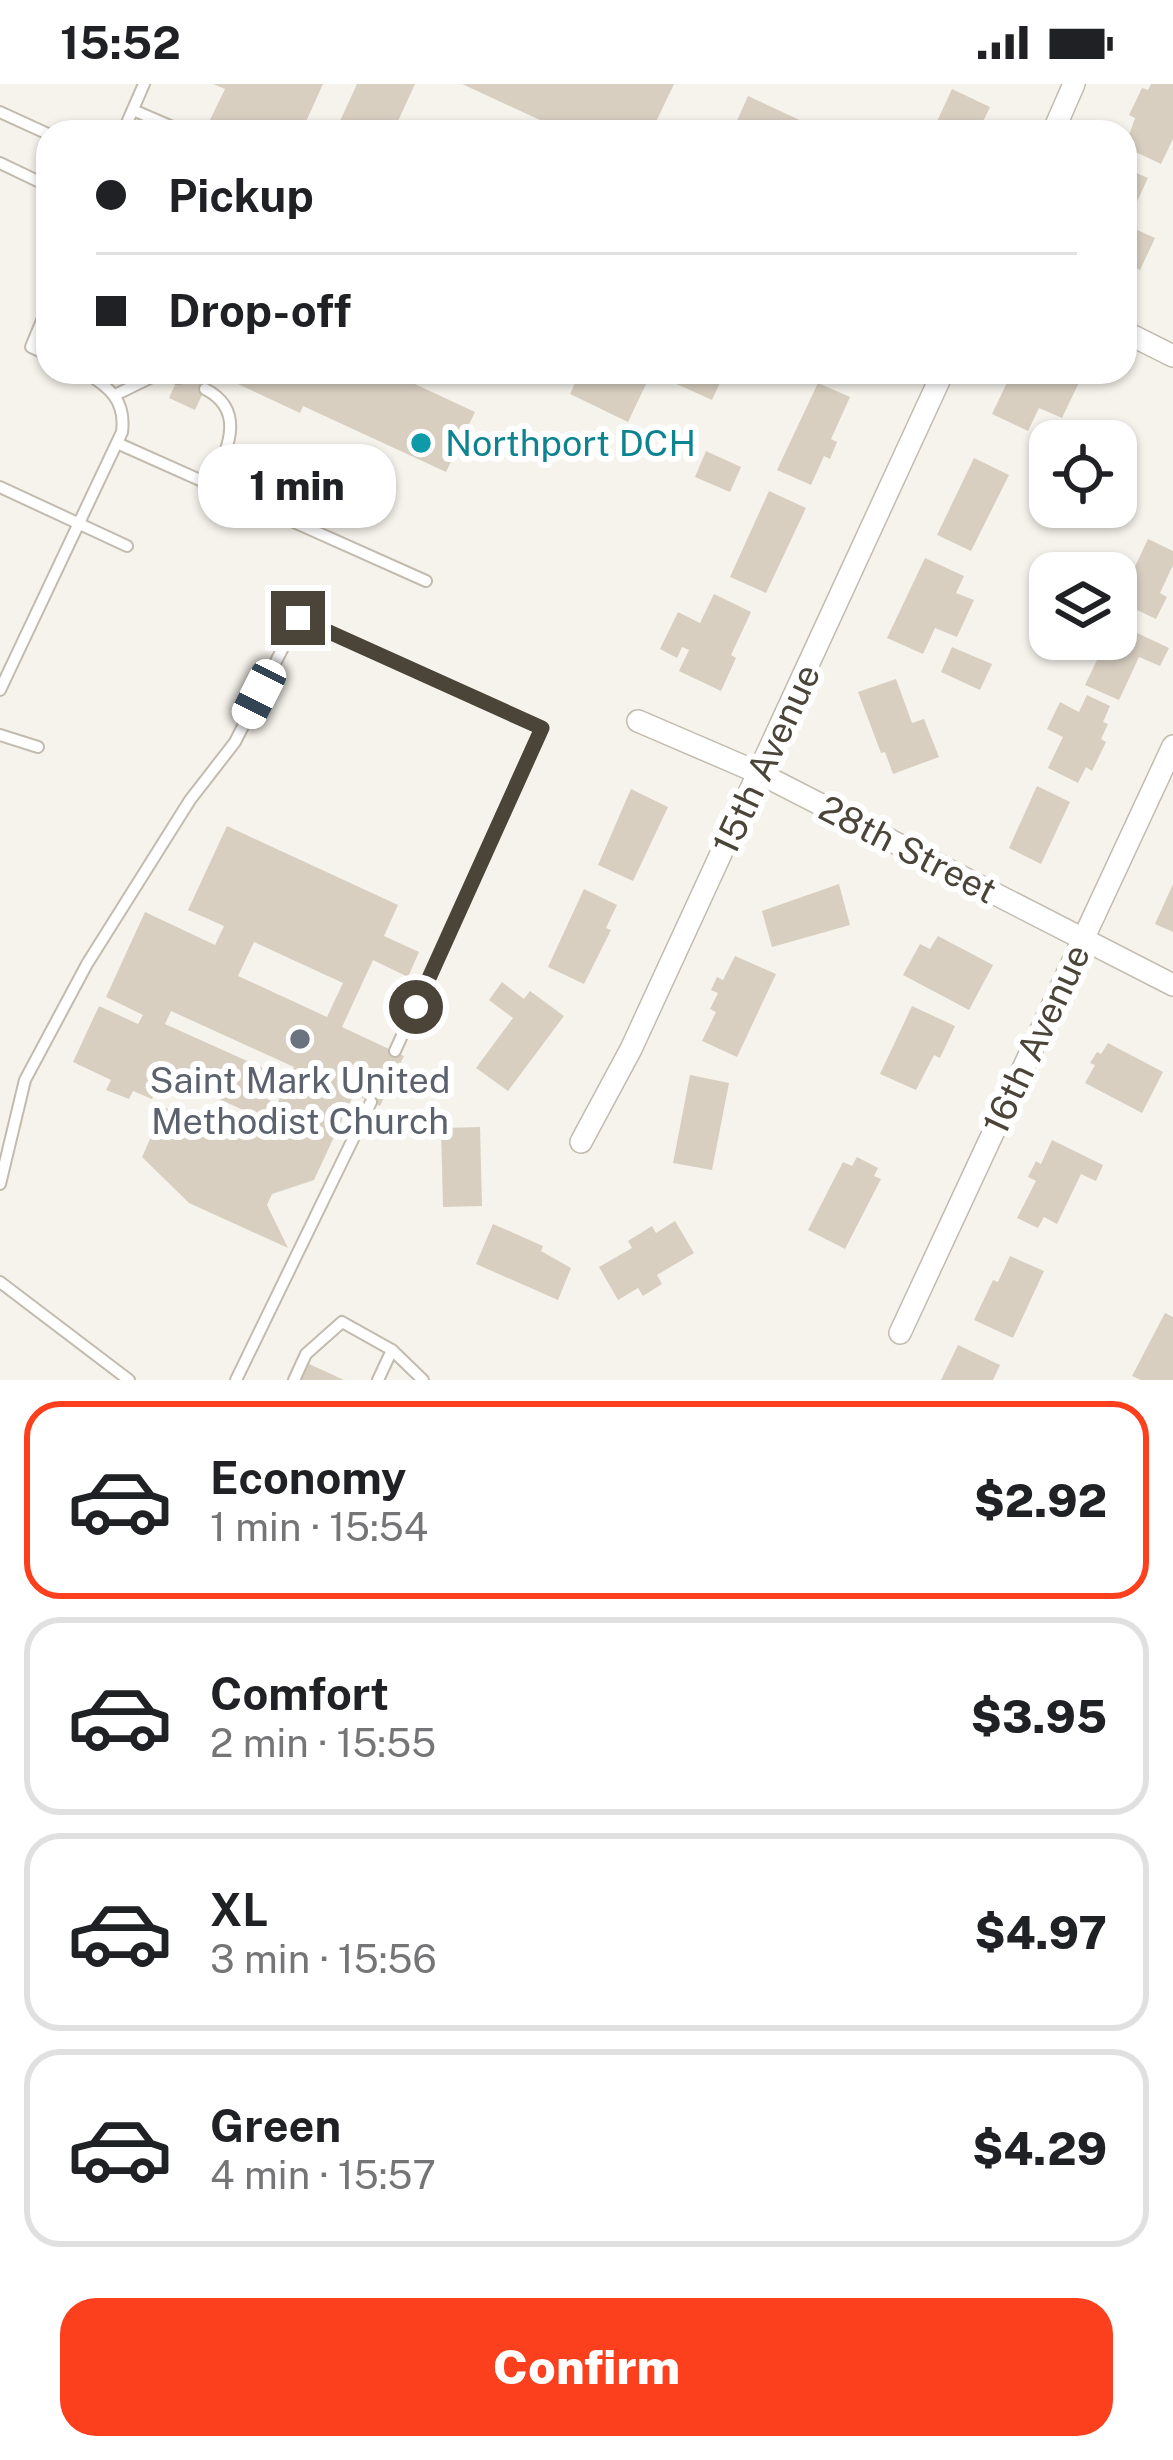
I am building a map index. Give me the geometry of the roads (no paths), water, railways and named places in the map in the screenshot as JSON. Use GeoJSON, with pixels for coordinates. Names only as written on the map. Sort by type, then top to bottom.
{"type":"FeatureCollection","features":[{"type":"Feature","properties":{"kind":"street"},"geometry":{"type":"LineString","coordinates":[[1058,120],[1075,84]]}},
{"type":"Feature","properties":{"kind":"street"},"geometry":{"type":"LineString","coordinates":[[1137,338],[1173,356]]}},
{"type":"Feature","properties":{"kind":"street","name":"15th Avenue"},"geometry":{"type":"LineString","coordinates":[[581,1142],[631,1049],[937,384]]}},
{"type":"Feature","properties":{"kind":"street","name":"28th Street"},"geometry":{"type":"LineString","coordinates":[[638,721],[759,773],[1173,985]]}},
{"type":"Feature","properties":{"kind":"street","name":"16th Avenue"},"geometry":{"type":"LineString","coordinates":[[899,1334],[1173,746]]}},
{"type":"Feature","properties":{"kind":"lane"},"geometry":{"type":"LineString","coordinates":[[128,120],[144,84]]}},
{"type":"Feature","properties":{"kind":"lane"},"geometry":{"type":"LineString","coordinates":[[133,110],[156,120]]}},
{"type":"Feature","properties":{"kind":"lane"},"geometry":{"type":"LineString","coordinates":[[0,112],[36,128]]}},
{"type":"Feature","properties":{"kind":"lane"},"geometry":{"type":"LineString","coordinates":[[0,163],[36,180]]}},
{"type":"Feature","properties":{"kind":"lane"},"geometry":{"type":"LineString","coordinates":[[0,690],[117,443],[124,413],[115,394],[101,384]]}},
{"type":"Feature","properties":{"kind":"lane"},"geometry":{"type":"LineString","coordinates":[[115,394],[136,384]]}},
{"type":"Feature","properties":{"kind":"lane"},"geometry":{"type":"LineString","coordinates":[[205,389],[224,402],[232,418],[230,444],[212,485]]}},
{"type":"Feature","properties":{"kind":"lane"},"geometry":{"type":"LineString","coordinates":[[117,443],[426,581]]}},
{"type":"Feature","properties":{"kind":"lane"},"geometry":{"type":"LineString","coordinates":[[0,487],[127,546]]}},
{"type":"Feature","properties":{"kind":"lane"},"geometry":{"type":"LineString","coordinates":[[0,1184],[25,1080],[87,964],[190,800],[235,742],[298,618],[542,728],[394,1051]]}},
{"type":"Feature","properties":{"kind":"lane"},"geometry":{"type":"LineString","coordinates":[[0,735],[38,746]]}},
{"type":"Feature","properties":{"kind":"lane"},"geometry":{"type":"LineString","coordinates":[[237,1377],[370,1102]]}},
{"type":"Feature","properties":{"kind":"lane"},"geometry":{"type":"LineString","coordinates":[[0,1282],[129,1380]]}},
{"type":"Feature","properties":{"kind":"lane"},"geometry":{"type":"LineString","coordinates":[[294,1380],[306,1354],[342,1322],[392,1350],[423,1380]]}},
{"type":"Feature","properties":{"kind":"lane"},"geometry":{"type":"LineString","coordinates":[[378,1380],[392,1350]]}},
{"type":"Feature","properties":{"kind":"place","name":"Northport DCH"},"geometry":{"type":"Point","coordinates":[421,443]}},
{"type":"Feature","properties":{"kind":"place","name":"Saint Mark United Methodist Church"},"geometry":{"type":"Point","coordinates":[300,1039]}}]}
